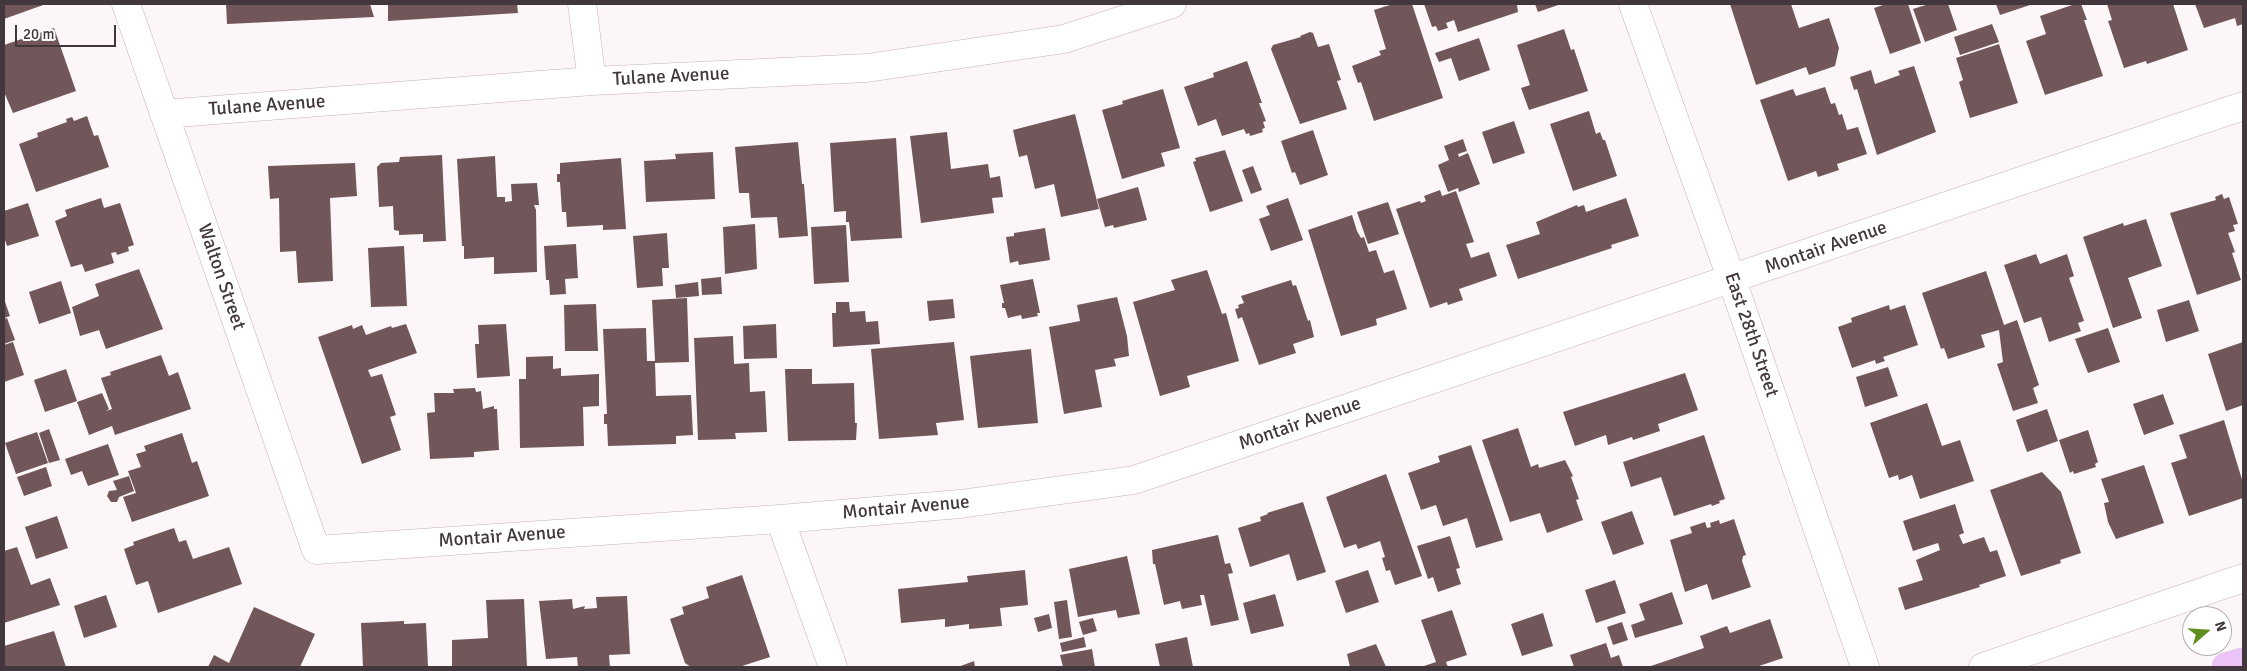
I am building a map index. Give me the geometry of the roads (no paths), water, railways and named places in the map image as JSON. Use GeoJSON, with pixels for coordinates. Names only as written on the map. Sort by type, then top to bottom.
{"type":"FeatureCollection","features":[{"type":"Feature","properties":{"kind":"main road"},"geometry":{"type":"LineString","coordinates":[[2226,667],[2243,662]]}},
{"type":"Feature","properties":{"kind":"street","name":"Walton Street"},"geometry":{"type":"LineString","coordinates":[[126,4],[316,550]]}},
{"type":"Feature","properties":{"kind":"street"},"geometry":{"type":"LineString","coordinates":[[582,4],[592,81]]}},
{"type":"Feature","properties":{"kind":"street","name":"Tulane Avenue"},"geometry":{"type":"LineString","coordinates":[[164,114],[592,81],[867,68],[1064,39],[1172,4]]}},
{"type":"Feature","properties":{"kind":"street","name":"East 28th Street"},"geometry":{"type":"LineString","coordinates":[[1633,4],[1732,280],[1865,667]]}},
{"type":"Feature","properties":{"kind":"street","name":"Montair Avenue"},"geometry":{"type":"LineString","coordinates":[[316,550],[780,519],[960,504],[1134,480],[1732,280],[2243,106]]}},
{"type":"Feature","properties":{"kind":"street"},"geometry":{"type":"LineString","coordinates":[[780,519],[833,667]]}},
{"type":"Feature","properties":{"kind":"street"},"geometry":{"type":"LineString","coordinates":[[1983,667],[2243,578]]}}]}
